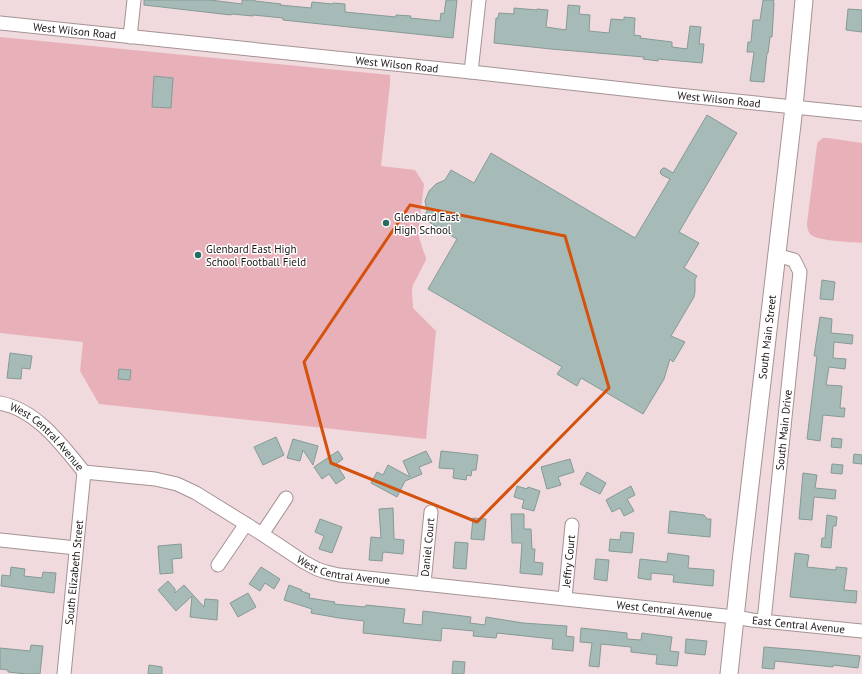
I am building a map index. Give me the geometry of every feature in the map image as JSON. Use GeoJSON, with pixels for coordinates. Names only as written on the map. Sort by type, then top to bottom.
{"type":"FeatureCollection","features":[{"type":"Feature","properties":{"kind":"main road","name":"South Main Street"},"geometry":{"type":"LineString","coordinates":[[729,674],[794,107],[804,0]]}},
{"type":"Feature","properties":{"kind":"street"},"geometry":{"type":"LineString","coordinates":[[130,37],[134,0]]}},
{"type":"Feature","properties":{"kind":"street"},"geometry":{"type":"LineString","coordinates":[[471,72],[479,0]]}},
{"type":"Feature","properties":{"kind":"street","name":"West Wilson Road"},"geometry":{"type":"LineString","coordinates":[[0,23],[862,114]]}},
{"type":"Feature","properties":{"kind":"street","name":"South Main Drive"},"geometry":{"type":"LineString","coordinates":[[764,621],[800,272],[794,260],[776,255]]}},
{"type":"Feature","properties":{"kind":"street","name":"West Central Avenue"},"geometry":{"type":"LineString","coordinates":[[0,403],[25,412],[45,427],[84,472],[155,479],[177,484],[196,493],[304,562],[326,572],[339,575],[735,617]]}},
{"type":"Feature","properties":{"kind":"street","name":"South Elizabeth Street"},"geometry":{"type":"LineString","coordinates":[[64,674],[84,472]]}},
{"type":"Feature","properties":{"kind":"street"},"geometry":{"type":"LineString","coordinates":[[262,534],[286,498]]}},
{"type":"Feature","properties":{"kind":"street","name":"Daniel Court"},"geometry":{"type":"LineString","coordinates":[[424,584],[431,512]]}},
{"type":"Feature","properties":{"kind":"street"},"geometry":{"type":"LineString","coordinates":[[218,565],[246,524]]}},
{"type":"Feature","properties":{"kind":"street","name":"Jeffry Court"},"geometry":{"type":"LineString","coordinates":[[565,598],[572,525]]}},
{"type":"Feature","properties":{"kind":"street"},"geometry":{"type":"LineString","coordinates":[[0,540],[76,548]]}},
{"type":"Feature","properties":{"kind":"street","name":"East Central Avenue"},"geometry":{"type":"LineString","coordinates":[[735,617],[862,631]]}},
{"type":"Feature","properties":{"kind":"highlighted area"},"geometry":{"type":"Polygon","coordinates":[[[410,205],[565,236],[609,388],[477,522],[331,463],[304,362],[410,205]]]}},
{"type":"Feature","properties":{"kind":"shaded area"},"geometry":{"type":"Polygon","coordinates":[[[0,37],[390,75],[381,166],[415,170],[424,184],[418,234],[426,260],[413,285],[412,290],[413,308],[436,331],[426,439],[99,404],[80,371],[83,342],[0,333],[0,37]]]}},
{"type":"Feature","properties":{"kind":"shaded area"},"geometry":{"type":"Polygon","coordinates":[[[823,138],[862,143],[862,243],[821,239],[809,233],[807,223],[817,145],[823,138]]]}},
{"type":"Feature","properties":{"kind":"building"},"geometry":{"type":"Polygon","coordinates":[[[144,0],[210,0],[242,4],[242,0],[255,0],[281,4],[280,5],[311,8],[312,2],[333,3],[345,4],[345,12],[396,17],[396,15],[411,16],[410,18],[440,21],[441,13],[444,14],[446,0],[457,0],[453,38],[283,20],[283,18],[253,15],[231,15],[144,5],[144,0]]]}},
{"type":"Feature","properties":{"kind":"building"},"geometry":{"type":"Polygon","coordinates":[[[763,0],[774,0],[772,37],[770,37],[767,53],[764,82],[750,81],[754,52],[747,52],[748,42],[751,42],[753,20],[760,20],[763,0]]]}},
{"type":"Feature","properties":{"kind":"building"},"geometry":{"type":"Polygon","coordinates":[[[568,5],[580,6],[579,14],[590,15],[589,31],[609,33],[611,19],[624,20],[624,17],[635,18],[634,35],[641,36],[640,38],[672,42],[672,47],[687,49],[690,26],[701,27],[699,44],[704,44],[702,63],[658,59],[658,61],[643,59],[644,57],[494,43],[496,18],[498,18],[499,13],[514,14],[514,8],[548,10],[546,27],[566,30],[568,5]]]}},
{"type":"Feature","properties":{"kind":"building"},"geometry":{"type":"Polygon","coordinates":[[[848,9],[862,10],[862,32],[846,30],[848,9]]]}},
{"type":"Feature","properties":{"kind":"building"},"geometry":{"type":"Polygon","coordinates":[[[154,76],[173,78],[171,108],[152,107],[154,76]]]}},
{"type":"Feature","properties":{"kind":"building","name":"Glenbard East High School"},"geometry":{"type":"Polygon","coordinates":[[[707,115],[737,133],[679,232],[699,243],[684,268],[697,276],[695,279],[694,297],[671,336],[685,342],[673,362],[670,359],[664,379],[643,414],[581,378],[577,386],[557,374],[562,367],[428,289],[457,239],[422,218],[427,211],[425,201],[429,191],[436,184],[445,180],[451,170],[474,183],[491,153],[635,238],[670,179],[660,173],[661,170],[665,168],[673,173],[707,115]]]}},
{"type":"Feature","properties":{"kind":"building"},"geometry":{"type":"Polygon","coordinates":[[[822,280],[835,282],[833,300],[820,299],[822,280]]]}},
{"type":"Feature","properties":{"kind":"building"},"geometry":{"type":"Polygon","coordinates":[[[820,317],[832,319],[831,333],[853,335],[852,344],[834,342],[833,358],[846,359],[845,369],[829,367],[826,385],[842,386],[840,408],[845,408],[844,417],[823,415],[820,441],[807,439],[817,356],[814,356],[820,317]]]}},
{"type":"Feature","properties":{"kind":"building"},"geometry":{"type":"Polygon","coordinates":[[[10,353],[32,356],[30,369],[22,368],[21,379],[7,378],[10,353]]]}},
{"type":"Feature","properties":{"kind":"building"},"geometry":{"type":"Polygon","coordinates":[[[119,369],[131,370],[130,380],[118,379],[119,369]]]}},
{"type":"Feature","properties":{"kind":"building"},"geometry":{"type":"Polygon","coordinates":[[[276,437],[284,455],[263,465],[254,447],[276,437]]]}},
{"type":"Feature","properties":{"kind":"building"},"geometry":{"type":"Polygon","coordinates":[[[832,438],[842,439],[841,448],[831,447],[832,438]]]}},
{"type":"Feature","properties":{"kind":"building"},"geometry":{"type":"Polygon","coordinates":[[[293,439],[318,446],[313,465],[303,450],[300,461],[287,458],[293,439]]]}},
{"type":"Feature","properties":{"kind":"building"},"geometry":{"type":"Polygon","coordinates":[[[338,451],[343,459],[336,464],[345,478],[336,484],[329,474],[322,479],[314,467],[338,451]]]}},
{"type":"Feature","properties":{"kind":"building"},"geometry":{"type":"Polygon","coordinates":[[[426,451],[432,462],[419,467],[422,474],[405,481],[397,497],[371,483],[377,472],[383,475],[388,465],[410,477],[403,461],[426,451]]]}},
{"type":"Feature","properties":{"kind":"building"},"geometry":{"type":"Polygon","coordinates":[[[441,451],[478,455],[476,470],[472,470],[471,476],[467,475],[466,480],[453,478],[454,469],[439,468],[441,451]]]}},
{"type":"Feature","properties":{"kind":"building"},"geometry":{"type":"Polygon","coordinates":[[[854,454],[862,455],[862,464],[853,463],[854,454]]]}},
{"type":"Feature","properties":{"kind":"building"},"geometry":{"type":"Polygon","coordinates":[[[570,459],[574,472],[558,477],[561,485],[547,489],[541,467],[570,459]]]}},
{"type":"Feature","properties":{"kind":"building"},"geometry":{"type":"Polygon","coordinates":[[[832,464],[843,465],[842,474],[831,473],[832,464]]]}},
{"type":"Feature","properties":{"kind":"building"},"geometry":{"type":"Polygon","coordinates":[[[587,472],[606,483],[600,494],[580,484],[587,472]]]}},
{"type":"Feature","properties":{"kind":"building"},"geometry":{"type":"Polygon","coordinates":[[[803,473],[817,475],[815,488],[836,490],[835,499],[814,497],[812,520],[799,519],[803,473]]]}},
{"type":"Feature","properties":{"kind":"building"},"geometry":{"type":"Polygon","coordinates":[[[517,486],[527,489],[528,487],[540,491],[534,511],[522,508],[524,500],[514,497],[517,486]]]}},
{"type":"Feature","properties":{"kind":"building"},"geometry":{"type":"Polygon","coordinates":[[[631,486],[635,495],[627,499],[634,511],[624,516],[620,508],[612,512],[606,500],[631,486]]]}},
{"type":"Feature","properties":{"kind":"building"},"geometry":{"type":"Polygon","coordinates":[[[393,508],[394,539],[404,540],[403,554],[383,552],[382,561],[369,560],[371,537],[381,538],[379,509],[393,508]]]}},
{"type":"Feature","properties":{"kind":"building"},"geometry":{"type":"Polygon","coordinates":[[[670,511],[704,515],[707,519],[711,519],[710,537],[668,533],[670,511]]]}},
{"type":"Feature","properties":{"kind":"building"},"geometry":{"type":"Polygon","coordinates":[[[511,514],[524,514],[524,529],[531,529],[532,549],[535,549],[534,562],[543,563],[542,575],[520,573],[522,543],[512,543],[511,514]]]}},
{"type":"Feature","properties":{"kind":"building"},"geometry":{"type":"Polygon","coordinates":[[[827,515],[837,517],[836,526],[833,526],[831,548],[821,547],[822,538],[825,538],[827,515]]]}},
{"type":"Feature","properties":{"kind":"building"},"geometry":{"type":"Polygon","coordinates":[[[473,518],[486,519],[484,540],[471,539],[473,518]]]}},
{"type":"Feature","properties":{"kind":"building"},"geometry":{"type":"Polygon","coordinates":[[[320,519],[342,527],[332,553],[319,549],[324,536],[315,532],[320,519]]]}},
{"type":"Feature","properties":{"kind":"building"},"geometry":{"type":"Polygon","coordinates":[[[621,532],[634,533],[632,553],[609,551],[610,539],[620,540],[621,532]]]}},
{"type":"Feature","properties":{"kind":"building"},"geometry":{"type":"Polygon","coordinates":[[[455,542],[468,543],[466,569],[453,568],[455,542]]]}},
{"type":"Feature","properties":{"kind":"building"},"geometry":{"type":"Polygon","coordinates":[[[181,544],[182,558],[172,559],[173,573],[160,574],[158,546],[181,544]]]}},
{"type":"Feature","properties":{"kind":"building"},"geometry":{"type":"Polygon","coordinates":[[[668,553],[689,556],[688,568],[714,570],[713,586],[673,582],[674,575],[651,573],[651,580],[638,578],[640,559],[667,562],[668,553]]]}},
{"type":"Feature","properties":{"kind":"building"},"geometry":{"type":"Polygon","coordinates":[[[795,553],[809,555],[807,567],[836,570],[836,567],[847,568],[844,590],[857,591],[856,603],[790,597],[795,553]]]}},
{"type":"Feature","properties":{"kind":"building"},"geometry":{"type":"Polygon","coordinates":[[[596,559],[609,560],[607,581],[594,579],[596,559]]]}},
{"type":"Feature","properties":{"kind":"building"},"geometry":{"type":"Polygon","coordinates":[[[11,567],[25,569],[24,576],[42,578],[43,572],[56,573],[54,593],[1,586],[2,575],[10,576],[11,567]]]}},
{"type":"Feature","properties":{"kind":"building"},"geometry":{"type":"Polygon","coordinates":[[[261,567],[280,579],[274,589],[265,583],[260,591],[249,584],[261,567]]]}},
{"type":"Feature","properties":{"kind":"building"},"geometry":{"type":"Polygon","coordinates":[[[168,581],[175,589],[175,593],[184,585],[204,607],[205,599],[218,600],[217,620],[190,617],[192,596],[176,611],[158,590],[168,581]]]}},
{"type":"Feature","properties":{"kind":"building"},"geometry":{"type":"Polygon","coordinates":[[[289,585],[310,594],[309,598],[335,602],[334,604],[365,607],[366,605],[405,609],[403,623],[422,625],[423,611],[471,617],[470,623],[485,625],[486,617],[523,623],[567,626],[566,636],[574,637],[573,651],[552,649],[553,639],[497,633],[496,638],[473,636],[474,631],[442,628],[441,641],[363,633],[364,621],[311,613],[312,609],[284,600],[289,585]]]}},
{"type":"Feature","properties":{"kind":"building"},"geometry":{"type":"Polygon","coordinates":[[[248,593],[256,607],[238,617],[230,603],[248,593]]]}},
{"type":"Feature","properties":{"kind":"building"},"geometry":{"type":"Polygon","coordinates":[[[581,628],[627,633],[627,639],[641,640],[642,633],[672,637],[670,651],[679,652],[677,666],[656,664],[657,655],[631,652],[631,647],[601,644],[599,667],[589,666],[592,643],[580,642],[581,628]]]}},
{"type":"Feature","properties":{"kind":"building"},"geometry":{"type":"Polygon","coordinates":[[[686,639],[707,641],[705,655],[685,653],[686,639]]]}},
{"type":"Feature","properties":{"kind":"building"},"geometry":{"type":"Polygon","coordinates":[[[31,645],[43,646],[40,674],[8,672],[8,670],[0,669],[0,648],[30,651],[31,645]]]}},
{"type":"Feature","properties":{"kind":"building"},"geometry":{"type":"Polygon","coordinates":[[[764,647],[860,656],[858,668],[775,661],[774,669],[762,668],[764,647]]]}},
{"type":"Feature","properties":{"kind":"building"},"geometry":{"type":"Polygon","coordinates":[[[453,661],[465,662],[464,674],[452,674],[453,661]]]}},
{"type":"Feature","properties":{"kind":"building"},"geometry":{"type":"Polygon","coordinates":[[[149,665],[162,667],[162,674],[148,674],[149,665]]]}},
{"type":"Feature","properties":{"kind":"place","name":"Glenbard East High School"},"geometry":{"type":"Point","coordinates":[386,223]}},
{"type":"Feature","properties":{"kind":"place","name":"Glenbard East High School Football Field"},"geometry":{"type":"Point","coordinates":[198,255]}}]}
